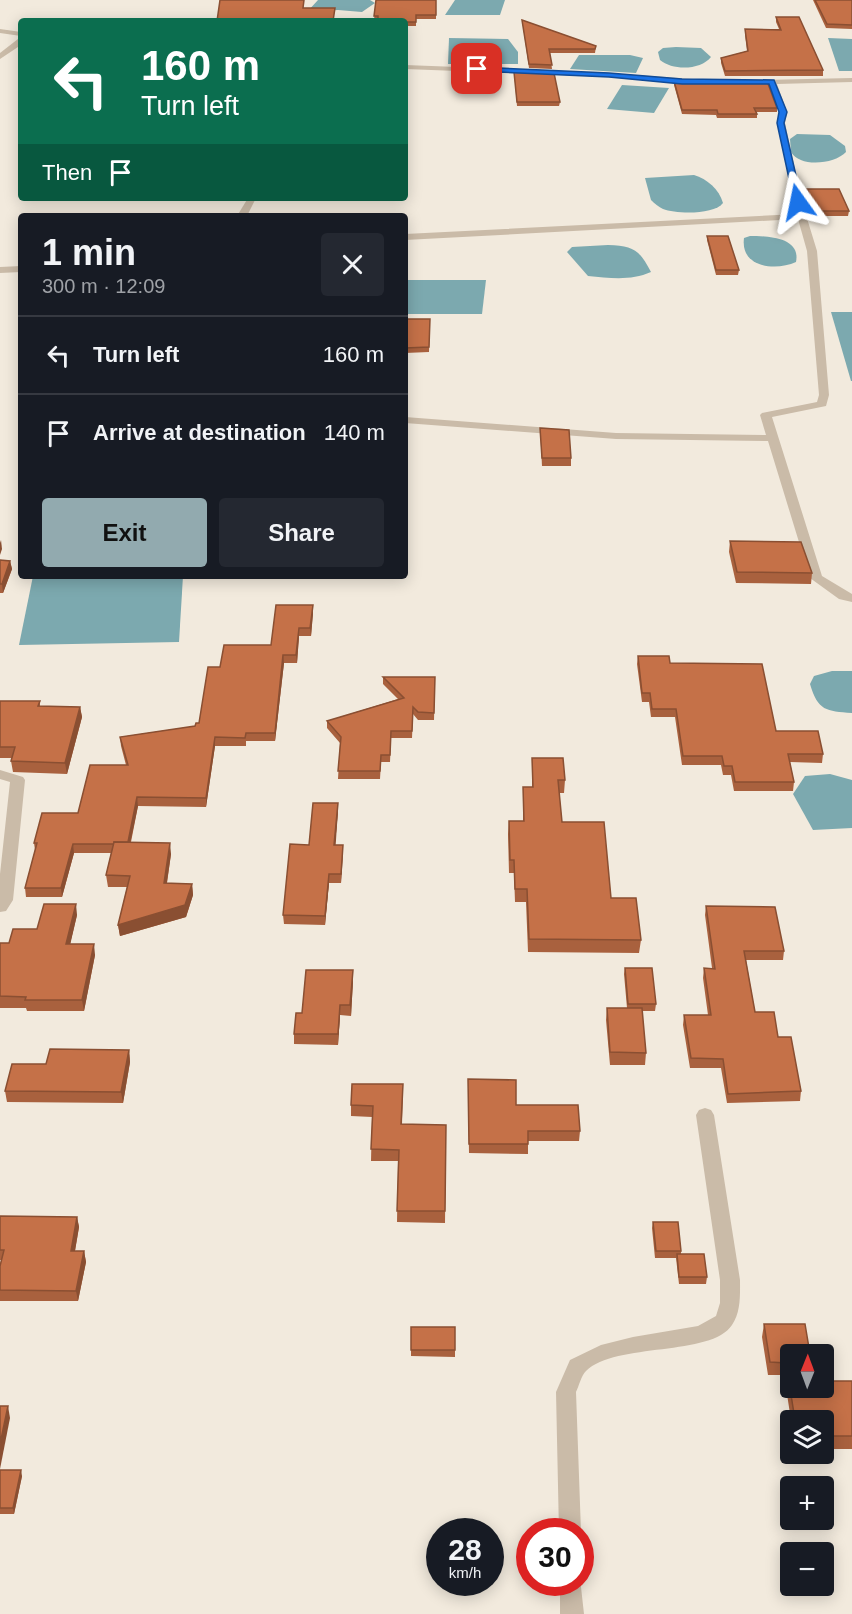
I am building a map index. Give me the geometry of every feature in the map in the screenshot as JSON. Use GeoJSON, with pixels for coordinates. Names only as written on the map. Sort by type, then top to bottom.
{"type":"FeatureCollection","features":[{"type":"Feature","properties":{"kind":"street"},"geometry":{"type":"LineString","coordinates":[[0,31],[18,34]]}},
{"type":"Feature","properties":{"kind":"street"},"geometry":{"type":"LineString","coordinates":[[0,57],[18,43]]}},
{"type":"Feature","properties":{"kind":"street"},"geometry":{"type":"LineString","coordinates":[[408,67],[704,81]]}},
{"type":"Feature","properties":{"kind":"street"},"geometry":{"type":"LineString","coordinates":[[749,82],[852,80]]}},
{"type":"Feature","properties":{"kind":"street"},"geometry":{"type":"LineString","coordinates":[[772,82],[783,112],[781,123],[798,202],[812,251],[823,402],[819,405],[766,415],[816,578],[843,596],[852,598]]}},
{"type":"Feature","properties":{"kind":"street"},"geometry":{"type":"LineString","coordinates":[[408,237],[803,216]]}},
{"type":"Feature","properties":{"kind":"street"},"geometry":{"type":"LineString","coordinates":[[0,270],[18,269]]}},
{"type":"Feature","properties":{"kind":"street"},"geometry":{"type":"LineString","coordinates":[[408,420],[616,436],[773,438]]}},
{"type":"Feature","properties":{"kind":"street"},"geometry":{"type":"LineString","coordinates":[[0,774],[18,780],[5,900],[0,907]]}},
{"type":"Feature","properties":{"kind":"street"},"geometry":{"type":"LineString","coordinates":[[570,1518],[566,1392],[577,1366],[601,1353],[633,1345],[702,1334],[724,1321],[730,1303],[730,1280],[705,1115]]}},
{"type":"Feature","properties":{"kind":"street"},"geometry":{"type":"LineString","coordinates":[[572,1596],[572,1614]]}},
{"type":"Feature","properties":{"kind":"water"},"geometry":{"type":"Polygon","coordinates":[[[318,0],[370,0],[375,3],[362,12],[338,10],[307,12],[318,0]]]}},
{"type":"Feature","properties":{"kind":"water"},"geometry":{"type":"Polygon","coordinates":[[[455,0],[505,0],[500,15],[445,15],[455,0]]]}},
{"type":"Feature","properties":{"kind":"water"},"geometry":{"type":"Polygon","coordinates":[[[449,38],[508,39],[518,52],[518,64],[448,64],[449,38]]]}},
{"type":"Feature","properties":{"kind":"water"},"geometry":{"type":"Polygon","coordinates":[[[828,38],[852,39],[852,71],[839,71],[828,38]]]}},
{"type":"Feature","properties":{"kind":"water"},"geometry":{"type":"Polygon","coordinates":[[[663,48],[701,48],[711,57],[701,64],[687,68],[672,66],[660,60],[658,52],[663,48]]]}},
{"type":"Feature","properties":{"kind":"water"},"geometry":{"type":"Polygon","coordinates":[[[579,55],[630,55],[643,58],[636,73],[570,69],[579,55]]]}},
{"type":"Feature","properties":{"kind":"water"},"geometry":{"type":"Polygon","coordinates":[[[622,85],[669,88],[654,113],[607,109],[622,85]]]}},
{"type":"Feature","properties":{"kind":"water"},"geometry":{"type":"Polygon","coordinates":[[[797,134],[830,135],[845,146],[846,152],[826,161],[802,160],[791,152],[790,139],[797,134]]]}},
{"type":"Feature","properties":{"kind":"water"},"geometry":{"type":"Polygon","coordinates":[[[694,175],[712,185],[719,193],[723,203],[712,210],[677,212],[663,209],[651,200],[645,178],[694,175]]]}},
{"type":"Feature","properties":{"kind":"water"},"geometry":{"type":"Polygon","coordinates":[[[750,236],[773,238],[788,243],[796,254],[796,262],[770,266],[753,261],[744,248],[744,238],[750,236]]]}},
{"type":"Feature","properties":{"kind":"water"},"geometry":{"type":"Polygon","coordinates":[[[624,246],[634,250],[643,258],[651,272],[628,278],[588,276],[567,252],[572,247],[624,246]]]}},
{"type":"Feature","properties":{"kind":"water"},"geometry":{"type":"Polygon","coordinates":[[[408,280],[486,280],[482,314],[408,314],[408,280]]]}},
{"type":"Feature","properties":{"kind":"water"},"geometry":{"type":"Polygon","coordinates":[[[831,312],[852,312],[852,381],[851,381],[831,312]]]}},
{"type":"Feature","properties":{"kind":"water"},"geometry":{"type":"Polygon","coordinates":[[[32,579],[183,579],[179,642],[19,645],[32,579]]]}},
{"type":"Feature","properties":{"kind":"water"},"geometry":{"type":"Polygon","coordinates":[[[832,671],[852,671],[852,713],[829,710],[816,700],[810,684],[814,676],[832,671]]]}},
{"type":"Feature","properties":{"kind":"water"},"geometry":{"type":"Polygon","coordinates":[[[830,774],[852,780],[852,828],[813,830],[793,794],[805,776],[830,774]]]}},
{"type":"Feature","properties":{"kind":"building"},"geometry":{"type":"Polygon","coordinates":[[[220,0],[304,0],[303,8],[335,8],[333,18],[217,18],[220,0]]]}},
{"type":"Feature","properties":{"kind":"building"},"geometry":{"type":"Polygon","coordinates":[[[376,0],[436,0],[436,15],[416,15],[416,22],[408,22],[408,18],[374,16],[376,0]]]}},
{"type":"Feature","properties":{"kind":"building"},"geometry":{"type":"Polygon","coordinates":[[[815,0],[852,0],[852,25],[827,24],[815,0]]]}},
{"type":"Feature","properties":{"kind":"building"},"geometry":{"type":"Polygon","coordinates":[[[776,17],[799,17],[823,70],[725,71],[721,58],[748,51],[745,29],[781,30],[776,17]]]}},
{"type":"Feature","properties":{"kind":"building"},"geometry":{"type":"Polygon","coordinates":[[[522,20],[596,46],[595,49],[549,49],[552,65],[529,64],[522,20]]]}},
{"type":"Feature","properties":{"kind":"building"},"geometry":{"type":"Polygon","coordinates":[[[514,72],[554,73],[560,102],[517,102],[514,72]]]}},
{"type":"Feature","properties":{"kind":"building"},"geometry":{"type":"Polygon","coordinates":[[[674,81],[767,81],[777,108],[754,108],[757,114],[718,114],[717,110],[682,110],[674,81]]]}},
{"type":"Feature","properties":{"kind":"building"},"geometry":{"type":"Polygon","coordinates":[[[807,189],[839,189],[849,211],[815,211],[807,189]]]}},
{"type":"Feature","properties":{"kind":"building"},"geometry":{"type":"Polygon","coordinates":[[[707,236],[728,236],[739,270],[716,270],[707,236]]]}},
{"type":"Feature","properties":{"kind":"building"},"geometry":{"type":"Polygon","coordinates":[[[408,319],[430,319],[429,347],[408,348],[408,319]]]}},
{"type":"Feature","properties":{"kind":"building"},"geometry":{"type":"Polygon","coordinates":[[[540,428],[569,430],[571,458],[542,458],[540,428]]]}},
{"type":"Feature","properties":{"kind":"building"},"geometry":{"type":"Polygon","coordinates":[[[730,541],[801,542],[812,573],[737,572],[730,541]]]}},
{"type":"Feature","properties":{"kind":"building"},"geometry":{"type":"Polygon","coordinates":[[[0,560],[10,561],[2,584],[0,584],[0,560]]]}},
{"type":"Feature","properties":{"kind":"building"},"geometry":{"type":"Polygon","coordinates":[[[276,605],[313,605],[310,628],[299,628],[296,655],[283,655],[275,733],[246,733],[245,738],[215,737],[206,798],[137,797],[128,842],[73,844],[61,888],[25,888],[42,813],[78,813],[90,765],[128,765],[120,737],[195,726],[199,723],[208,667],[220,667],[224,645],[271,645],[276,605]]]}},
{"type":"Feature","properties":{"kind":"building"},"geometry":{"type":"Polygon","coordinates":[[[638,656],[669,656],[670,663],[762,664],[776,731],[818,731],[823,754],[788,754],[794,782],[735,782],[732,766],[724,766],[722,756],[683,756],[676,709],[652,709],[650,693],[642,693],[638,656]]]}},
{"type":"Feature","properties":{"kind":"building"},"geometry":{"type":"Polygon","coordinates":[[[383,677],[435,677],[434,713],[418,712],[413,707],[412,731],[391,731],[390,755],[381,755],[380,771],[338,771],[341,737],[327,721],[404,698],[383,677]]]}},
{"type":"Feature","properties":{"kind":"building"},"geometry":{"type":"Polygon","coordinates":[[[0,701],[40,701],[38,706],[80,707],[65,763],[11,761],[15,747],[0,747],[0,701]]]}},
{"type":"Feature","properties":{"kind":"building"},"geometry":{"type":"Polygon","coordinates":[[[532,758],[563,758],[565,780],[558,780],[562,822],[604,822],[611,898],[636,898],[641,940],[529,939],[527,889],[515,889],[514,860],[510,860],[509,821],[524,821],[523,787],[533,787],[532,758]]]}},
{"type":"Feature","properties":{"kind":"building"},"geometry":{"type":"Polygon","coordinates":[[[313,803],[338,803],[334,845],[343,845],[341,874],[329,874],[325,916],[283,915],[290,844],[309,845],[313,803]]]}},
{"type":"Feature","properties":{"kind":"building"},"geometry":{"type":"Polygon","coordinates":[[[114,842],[170,843],[164,883],[192,884],[185,905],[118,925],[130,876],[106,875],[114,842]]]}},
{"type":"Feature","properties":{"kind":"building"},"geometry":{"type":"Polygon","coordinates":[[[44,904],[76,904],[66,944],[94,944],[82,1000],[25,1000],[26,997],[0,996],[0,943],[9,943],[13,929],[37,929],[44,904]]]}},
{"type":"Feature","properties":{"kind":"building"},"geometry":{"type":"Polygon","coordinates":[[[706,906],[775,907],[784,951],[744,951],[755,1012],[774,1012],[778,1037],[791,1037],[801,1091],[728,1094],[723,1059],[691,1058],[684,1015],[711,1015],[704,968],[715,969],[706,906]]]}},
{"type":"Feature","properties":{"kind":"building"},"geometry":{"type":"Polygon","coordinates":[[[625,968],[652,968],[656,1004],[628,1004],[625,968]]]}},
{"type":"Feature","properties":{"kind":"building"},"geometry":{"type":"Polygon","coordinates":[[[306,970],[353,970],[350,1005],[340,1005],[338,1034],[294,1034],[296,1013],[302,1013],[306,970]]]}},
{"type":"Feature","properties":{"kind":"building"},"geometry":{"type":"Polygon","coordinates":[[[607,1008],[642,1008],[646,1053],[610,1052],[607,1008]]]}},
{"type":"Feature","properties":{"kind":"building"},"geometry":{"type":"Polygon","coordinates":[[[50,1049],[129,1050],[121,1092],[5,1091],[12,1064],[46,1064],[50,1049]]]}},
{"type":"Feature","properties":{"kind":"building"},"geometry":{"type":"Polygon","coordinates":[[[468,1079],[516,1080],[516,1105],[578,1105],[580,1131],[528,1131],[528,1144],[469,1144],[468,1079]]]}},
{"type":"Feature","properties":{"kind":"building"},"geometry":{"type":"Polygon","coordinates":[[[352,1084],[403,1084],[401,1124],[446,1125],[445,1211],[397,1211],[399,1150],[371,1149],[373,1106],[351,1105],[352,1084]]]}},
{"type":"Feature","properties":{"kind":"building"},"geometry":{"type":"Polygon","coordinates":[[[0,1216],[77,1217],[71,1251],[84,1251],[76,1291],[0,1290],[0,1266],[4,1250],[0,1250],[0,1216]]]}},
{"type":"Feature","properties":{"kind":"building"},"geometry":{"type":"Polygon","coordinates":[[[653,1222],[678,1222],[681,1251],[656,1251],[653,1222]]]}},
{"type":"Feature","properties":{"kind":"building"},"geometry":{"type":"Polygon","coordinates":[[[677,1254],[704,1254],[707,1277],[679,1277],[677,1254]]]}},
{"type":"Feature","properties":{"kind":"building"},"geometry":{"type":"Polygon","coordinates":[[[764,1324],[805,1324],[808,1344],[780,1344],[780,1363],[770,1362],[764,1324]]]}},
{"type":"Feature","properties":{"kind":"building"},"geometry":{"type":"Polygon","coordinates":[[[411,1327],[455,1327],[455,1350],[411,1350],[411,1327]]]}},
{"type":"Feature","properties":{"kind":"building"},"geometry":{"type":"Polygon","coordinates":[[[834,1381],[852,1381],[852,1436],[834,1436],[834,1410],[793,1410],[792,1398],[834,1398],[834,1381]]]}},
{"type":"Feature","properties":{"kind":"building"},"geometry":{"type":"Polygon","coordinates":[[[0,1406],[8,1406],[0,1444],[0,1406]]]}},
{"type":"Feature","properties":{"kind":"building"},"geometry":{"type":"Polygon","coordinates":[[[0,1470],[21,1470],[13,1508],[0,1508],[0,1470]]]}},
{"type":"Feature","properties":{"kind":"route"},"geometry":{"type":"LineString","coordinates":[[477,69],[682,81],[772,82],[783,112],[781,123],[798,202]]}}]}
